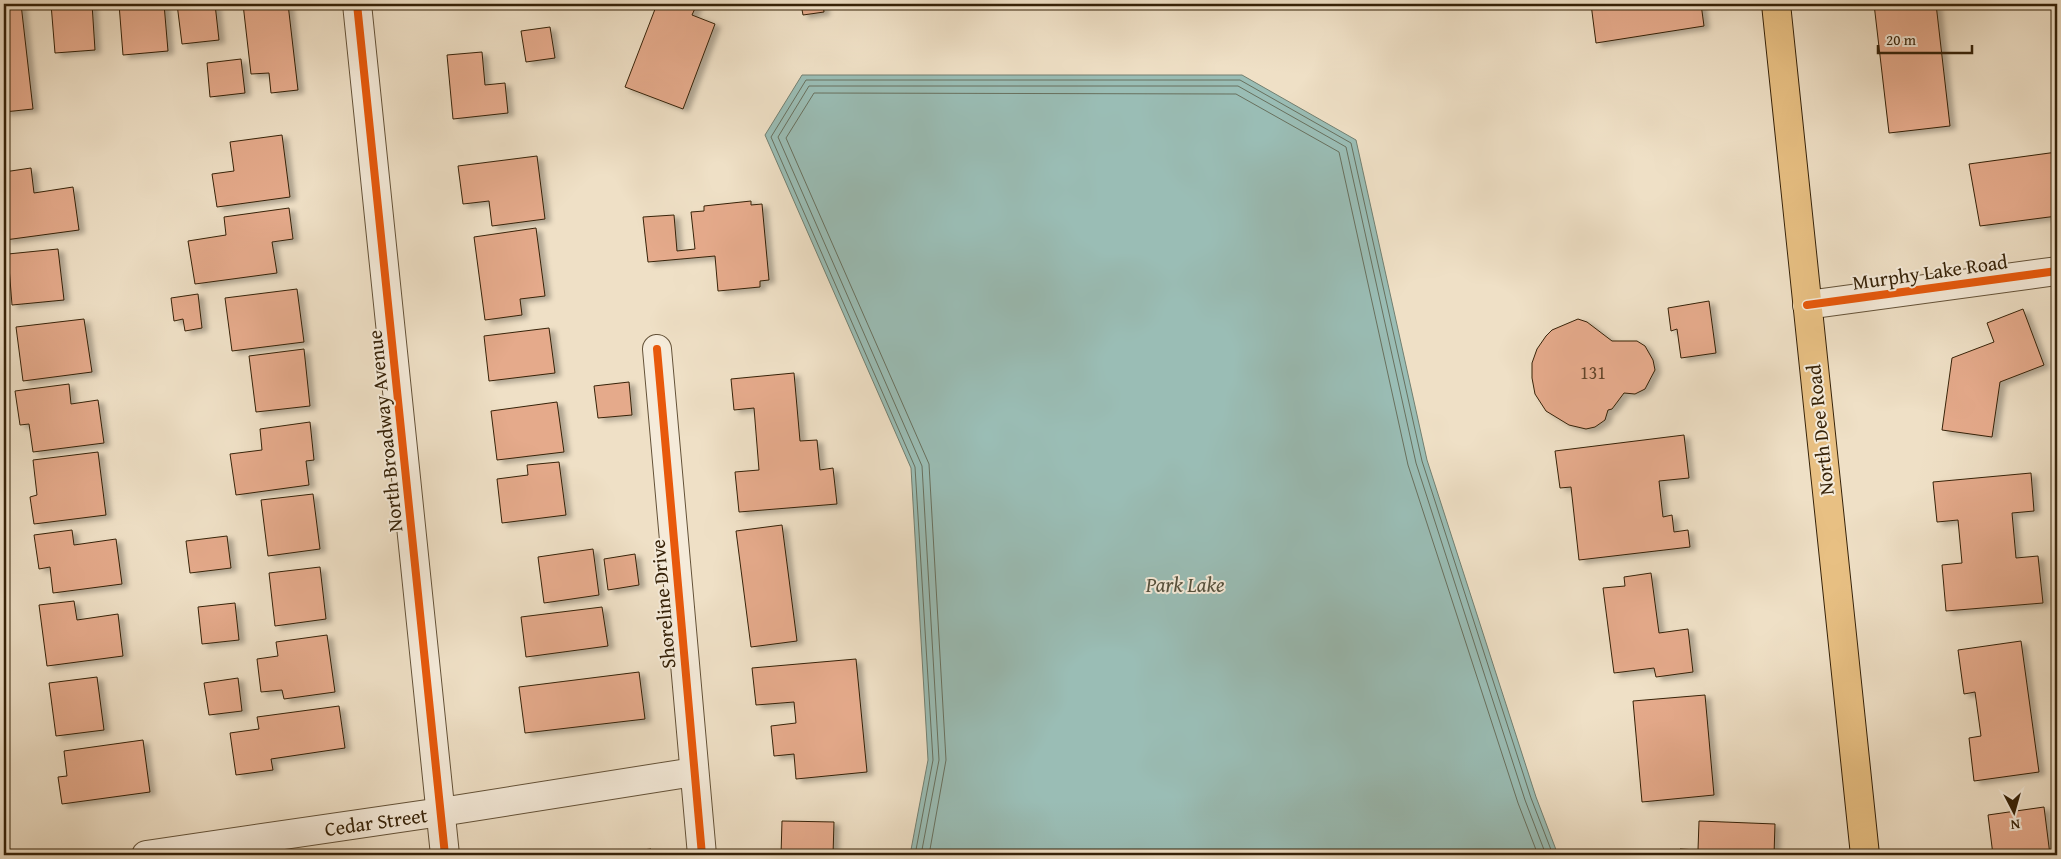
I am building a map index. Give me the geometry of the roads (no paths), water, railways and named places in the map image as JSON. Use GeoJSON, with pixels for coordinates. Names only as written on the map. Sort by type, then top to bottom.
{"type":"FeatureCollection","features":[{"type":"Feature","properties":{"kind":"main road","name":"North Dee Road"},"geometry":{"type":"LineString","coordinates":[[1776,4],[1865,855]]}},
{"type":"Feature","properties":{"kind":"street","name":"North Broadway Avenue"},"geometry":{"type":"LineString","coordinates":[[357,4],[445,855]]}},
{"type":"Feature","properties":{"kind":"street","name":"Murphy Lake Road"},"geometry":{"type":"LineString","coordinates":[[1807,305],[2057,271]]}},
{"type":"Feature","properties":{"kind":"street","name":"Shoreline Drive"},"geometry":{"type":"LineString","coordinates":[[657,349],[702,855]]}},
{"type":"Feature","properties":{"kind":"street","name":"Cedar Street"},"geometry":{"type":"LineString","coordinates":[[146,855],[441,812],[694,772]]}},
{"type":"Feature","properties":{"kind":"water","name":"Park Lake"},"geometry":{"type":"Polygon","coordinates":[[[802,75],[1242,75],[1356,140],[1427,460],[1536,797],[1558,855],[910,855],[928,760],[911,468],[765,135],[802,75]]]}}]}
